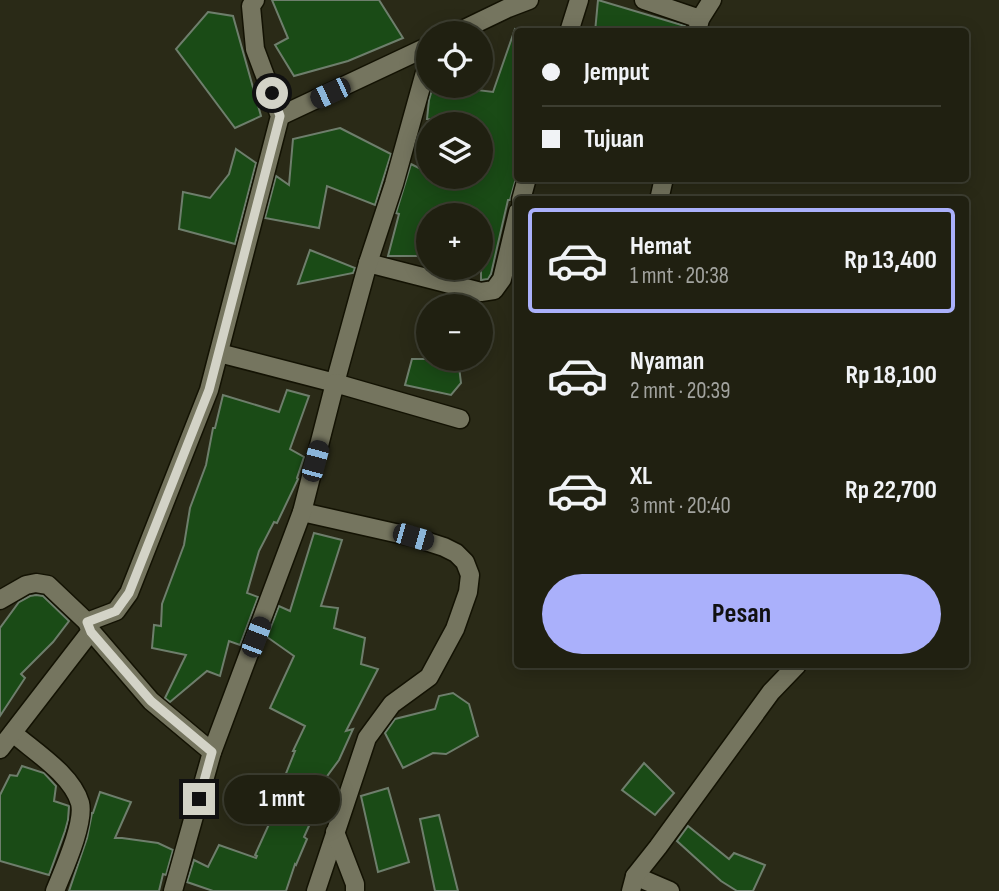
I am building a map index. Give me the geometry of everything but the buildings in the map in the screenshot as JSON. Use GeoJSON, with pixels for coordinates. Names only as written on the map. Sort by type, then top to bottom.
{"type":"FeatureCollection","features":[{"type":"Feature","properties":{"kind":"street"},"geometry":{"type":"LineString","coordinates":[[0,749],[89,627],[116,611],[129,593],[209,390],[280,116],[255,49],[251,6],[255,0]]}},
{"type":"Feature","properties":{"kind":"street"},"geometry":{"type":"LineString","coordinates":[[481,21],[529,0]]}},
{"type":"Feature","properties":{"kind":"street"},"geometry":{"type":"LineString","coordinates":[[570,28],[579,0]]}},
{"type":"Feature","properties":{"kind":"street"},"geometry":{"type":"LineString","coordinates":[[645,0],[698,25],[712,0]]}},
{"type":"Feature","properties":{"kind":"street"},"geometry":{"type":"LineString","coordinates":[[280,116],[416,53]]}},
{"type":"Feature","properties":{"kind":"street"},"geometry":{"type":"LineString","coordinates":[[173,891],[212,752],[302,512],[368,263],[418,98]]}},
{"type":"Feature","properties":{"kind":"street"},"geometry":{"type":"LineString","coordinates":[[368,263],[481,292],[494,290],[502,279],[514,232]]}},
{"type":"Feature","properties":{"kind":"street"},"geometry":{"type":"LineString","coordinates":[[219,353],[460,419]]}},
{"type":"Feature","properties":{"kind":"street"},"geometry":{"type":"LineString","coordinates":[[302,512],[413,537],[444,547],[465,562],[470,575],[468,592],[455,629],[429,677],[392,704],[367,738],[316,891]]}},
{"type":"Feature","properties":{"kind":"street"},"geometry":{"type":"LineString","coordinates":[[0,600],[26,585],[48,585],[89,627],[151,701],[212,752]]}},
{"type":"Feature","properties":{"kind":"street"},"geometry":{"type":"LineString","coordinates":[[670,891],[633,884],[771,692],[794,668]]}},
{"type":"Feature","properties":{"kind":"street"},"geometry":{"type":"LineString","coordinates":[[13,733],[64,776],[81,805],[77,833],[55,891]]}},
{"type":"Feature","properties":{"kind":"street"},"geometry":{"type":"LineString","coordinates":[[335,832],[355,884],[355,891]]}},
{"type":"Feature","properties":{"kind":"route"},"geometry":{"type":"LineString","coordinates":[[199,799],[212,752],[151,701],[91,632],[87,622],[116,611],[129,593],[209,390],[280,116],[272,93]]}}]}
